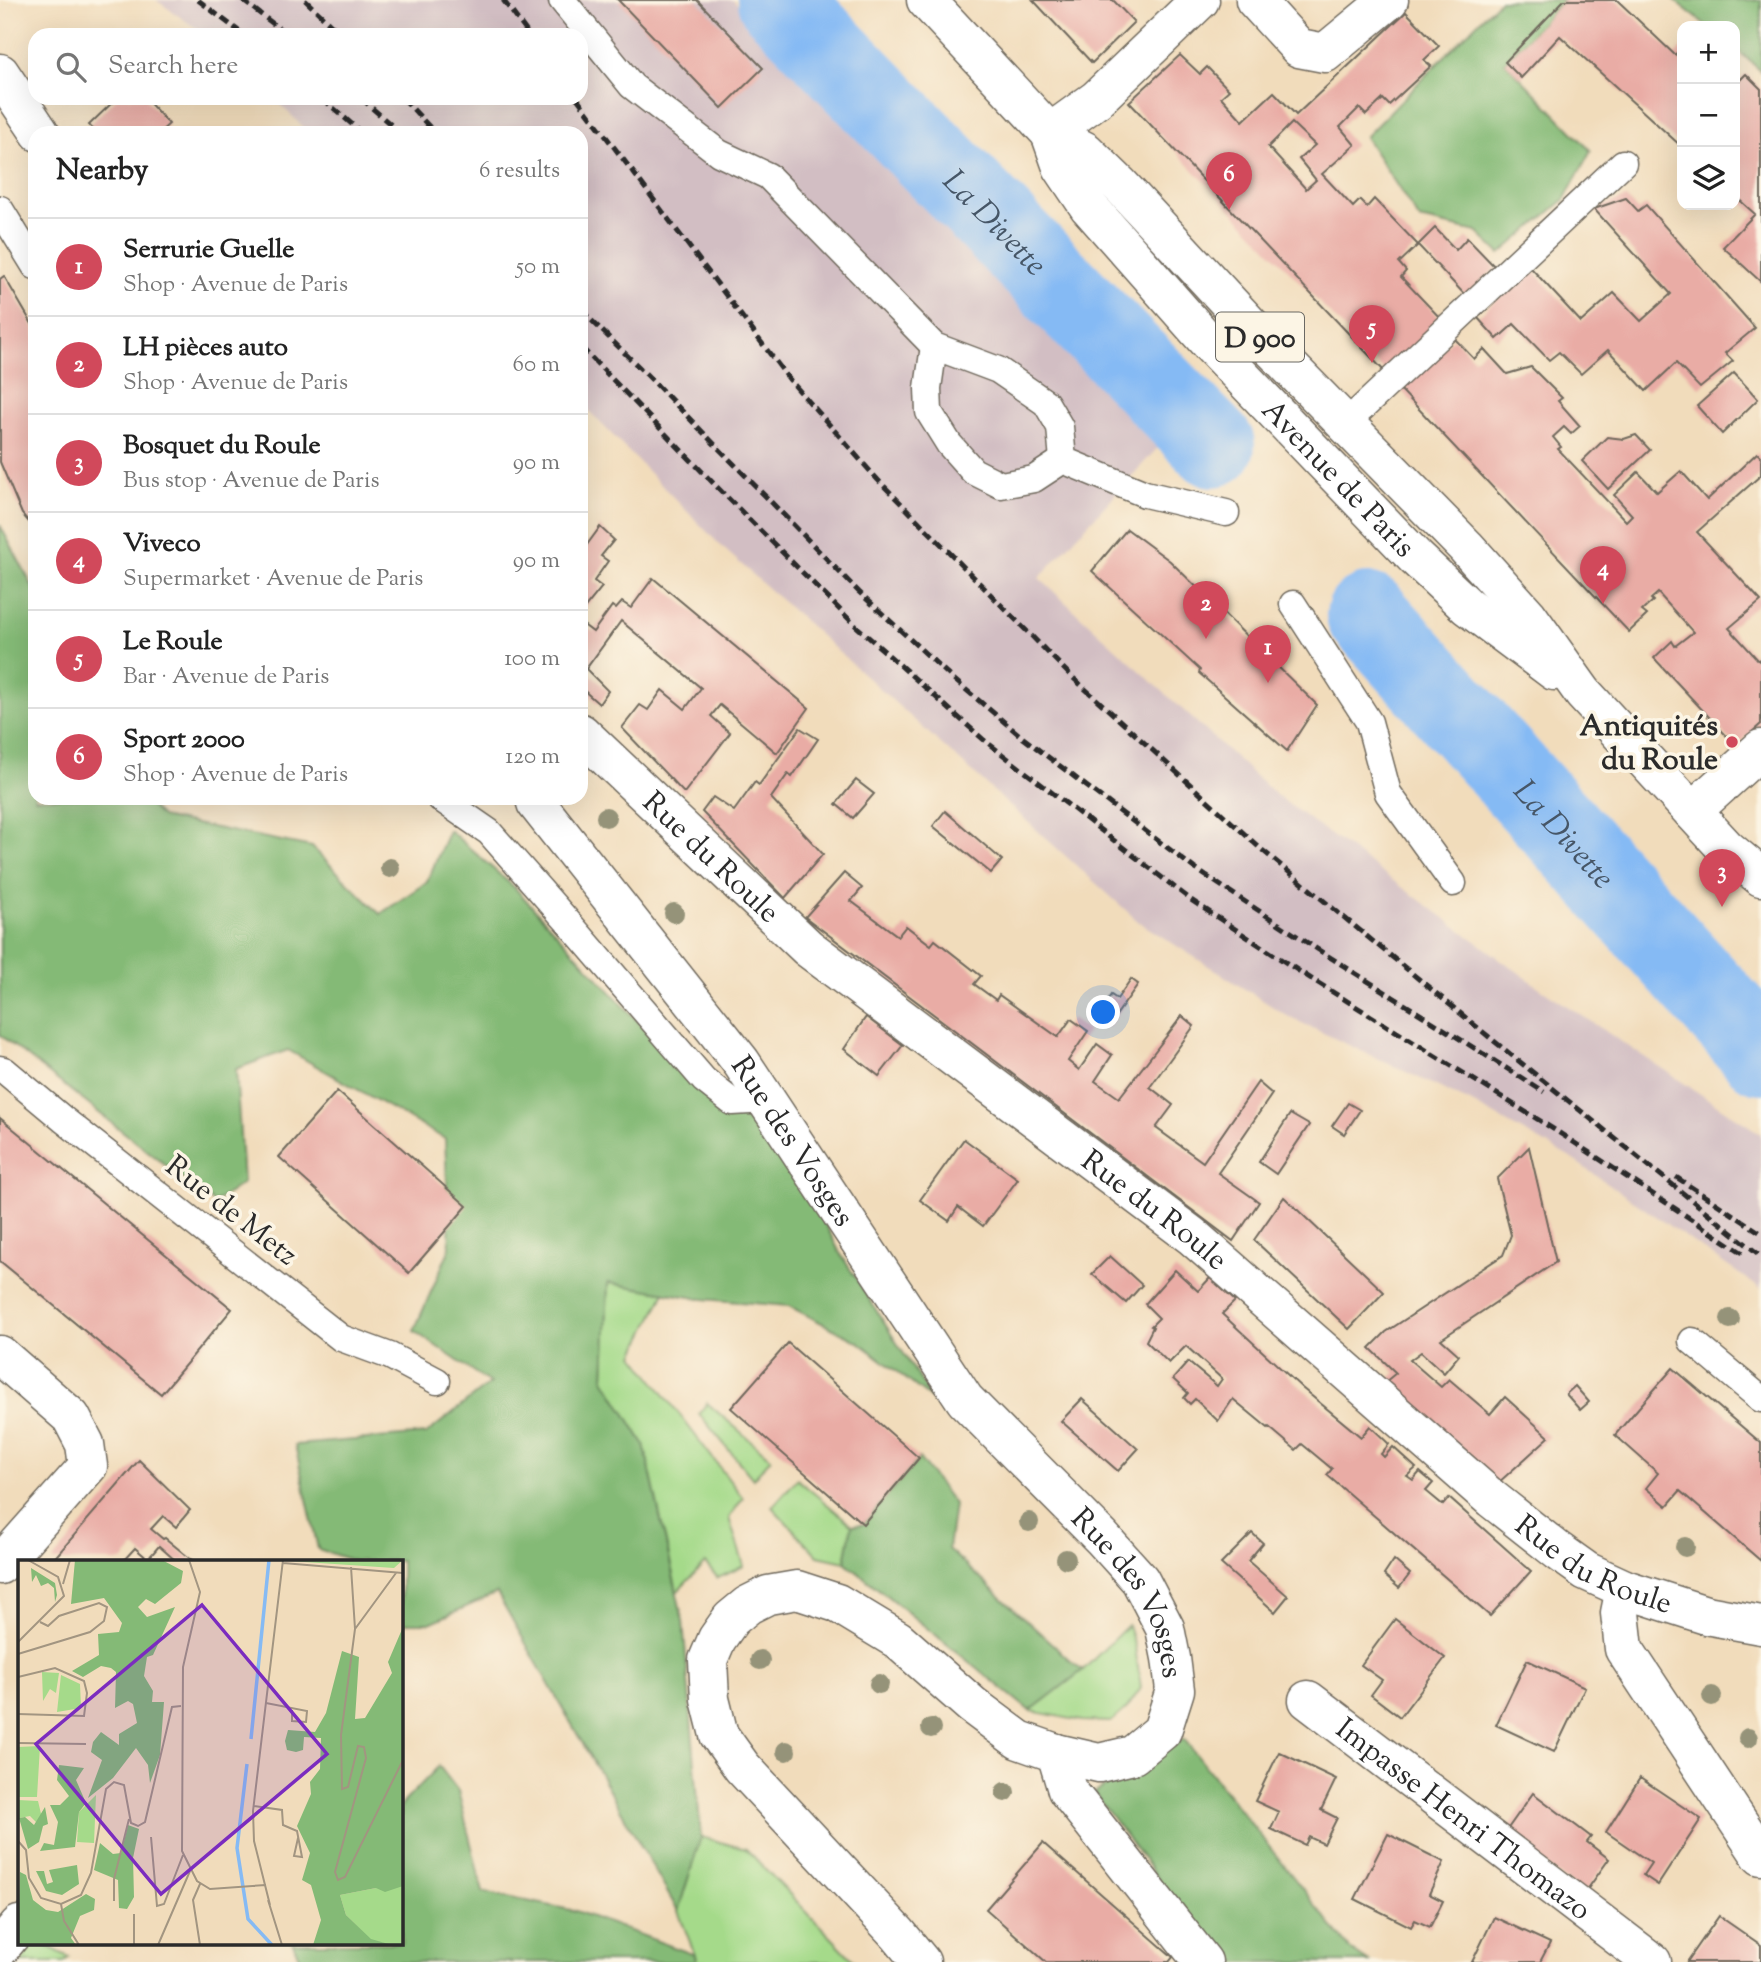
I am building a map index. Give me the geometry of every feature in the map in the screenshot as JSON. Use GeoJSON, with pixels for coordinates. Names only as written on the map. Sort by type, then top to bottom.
{"type":"FeatureCollection","features":[{"type":"Feature","properties":{"kind":"street","name":"Avenue de Paris"},"geometry":{"type":"LineString","coordinates":[[926,0],[1050,132],[1086,151],[1120,185],[1274,351],[1466,547],[1528,616],[1583,693],[1726,848],[1761,877]]}},
{"type":"Feature","properties":{"kind":"street"},"geometry":{"type":"LineString","coordinates":[[1050,132],[1097,99],[1200,0]]}},
{"type":"Feature","properties":{"kind":"street"},"geometry":{"type":"LineString","coordinates":[[1255,0],[1299,48],[1325,53],[1389,0]]}},
{"type":"Feature","properties":{"kind":"street"},"geometry":{"type":"LineString","coordinates":[[0,73],[35,126]]}},
{"type":"Feature","properties":{"kind":"street","name":"Avenue de Paris"},"geometry":{"type":"LineString","coordinates":[[1050,132],[1062,167],[1089,206],[1209,343],[1416,558],[1467,606],[1583,693]]}},
{"type":"Feature","properties":{"kind":"street","name":"Rue du Roule"},"geometry":{"type":"LineString","coordinates":[[588,741],[808,948],[1192,1236],[1492,1499],[1586,1571],[1625,1589],[1706,1615],[1761,1625]]}},
{"type":"Feature","properties":{"kind":"street"},"geometry":{"type":"LineString","coordinates":[[1692,811],[1761,749]]}},
{"type":"Feature","properties":{"kind":"street","name":"Rue des Vosges"},"geometry":{"type":"LineString","coordinates":[[538,805],[721,1035],[768,1100],[965,1399],[1140,1580],[1165,1628],[1175,1690],[1161,1731],[1133,1755],[1099,1763],[1019,1740],[972,1705],[898,1640],[837,1603],[797,1590],[768,1595],[748,1605],[731,1619],[717,1639],[708,1660],[710,1699],[719,1735],[742,1768],[921,1962]]}},
{"type":"Feature","properties":{"kind":"street","name":"Avenue de Paris"},"geometry":{"type":"LineString","coordinates":[[1726,848],[1761,902]]}},
{"type":"Feature","properties":{"kind":"street"},"geometry":{"type":"LineString","coordinates":[[0,1355],[71,1417],[86,1444],[88,1466],[0,1565]]}},
{"type":"Feature","properties":{"kind":"street"},"geometry":{"type":"LineString","coordinates":[[1625,1589],[1620,1613],[1624,1649],[1761,1856]]}},
{"type":"Feature","properties":{"kind":"street","name":"Impasse Henri Thomazo"},"geometry":{"type":"LineString","coordinates":[[1308,1700],[1652,1962]]}},
{"type":"Feature","properties":{"kind":"street"},"geometry":{"type":"LineString","coordinates":[[1056,1752],[1067,1790],[1203,1962]]}},
{"type":"Feature","properties":{"kind":"street"},"geometry":{"type":"LineString","coordinates":[[0,1948],[18,1927]]}},
{"type":"Feature","properties":{"kind":"lane"},"geometry":{"type":"LineString","coordinates":[[562,0],[585,28]]}},
{"type":"Feature","properties":{"kind":"lane"},"geometry":{"type":"LineString","coordinates":[[588,32],[632,86],[719,153],[768,176],[934,346],[998,370],[1046,403],[1060,427],[1063,460]]}},
{"type":"Feature","properties":{"kind":"lane","name":"Avenue de Paris"},"geometry":{"type":"LineString","coordinates":[[1345,424],[1623,163]]}},
{"type":"Feature","properties":{"kind":"lane"},"geometry":{"type":"LineString","coordinates":[[0,209],[28,254]]}},
{"type":"Feature","properties":{"kind":"lane"},"geometry":{"type":"LineString","coordinates":[[934,346],[928,388],[929,412],[949,444],[973,471],[1001,485],[1034,479],[1063,460]]}},
{"type":"Feature","properties":{"kind":"lane"},"geometry":{"type":"LineString","coordinates":[[1063,460],[1145,494],[1226,513]]}},
{"type":"Feature","properties":{"kind":"lane"},"geometry":{"type":"LineString","coordinates":[[1293,604],[1369,722],[1388,793],[1453,883]]}},
{"type":"Feature","properties":{"kind":"lane"},"geometry":{"type":"LineString","coordinates":[[450,805],[489,832],[704,1080],[732,1102],[768,1100]]}},
{"type":"Feature","properties":{"kind":"lane","name":"Rue de Metz"},"geometry":{"type":"LineString","coordinates":[[0,1069],[341,1338],[390,1356],[437,1381]]}},
{"type":"Feature","properties":{"kind":"lane"},"geometry":{"type":"LineString","coordinates":[[1692,1341],[1761,1399]]}},
{"type":"Feature","properties":{"kind":"shaded area"},"geometry":{"type":"Polygon","coordinates":[[[156,0],[733,0],[1163,442],[1039,578],[1276,795],[1540,988],[1761,1134],[1761,1289],[1569,1157],[1470,1102],[1289,1017],[1139,922],[722,547],[588,410],[588,126],[303,126],[280,105],[588,105],[588,28],[196,28],[156,0]]]}},
{"type":"Feature","properties":{"kind":"green space"},"geometry":{"type":"Polygon","coordinates":[[[1500,0],[1564,0],[1505,62],[1591,151],[1564,200],[1500,254],[1477,232],[1419,219],[1365,137],[1500,0]]]}},
{"type":"Feature","properties":{"kind":"green space"},"geometry":{"type":"Polygon","coordinates":[[[1674,0],[1761,0],[1761,71],[1740,52],[1740,21],[1701,21],[1674,0]]]}},
{"type":"Feature","properties":{"kind":"green space"},"geometry":{"type":"Polygon","coordinates":[[[0,525],[28,578],[28,805],[150,805],[161,817],[312,847],[380,914],[427,882],[449,830],[515,888],[657,1042],[793,1161],[840,1253],[933,1400],[859,1342],[789,1306],[702,1299],[608,1283],[604,1379],[644,1444],[683,1621],[701,1837],[678,1911],[497,1593],[430,1623],[402,1623],[402,1560],[351,1560],[318,1549],[295,1445],[426,1434],[490,1383],[414,1331],[450,1248],[445,1139],[288,1050],[236,1069],[243,1183],[214,1203],[0,1035],[0,525]]]}},
{"type":"Feature","properties":{"kind":"green space"},"geometry":{"type":"Polygon","coordinates":[[[608,1282],[665,1292],[634,1355],[743,1498],[729,1518],[744,1566],[718,1578],[705,1563],[677,1592],[644,1444],[604,1379],[608,1282]]]}},
{"type":"Feature","properties":{"kind":"green space"},"geometry":{"type":"Polygon","coordinates":[[[707,1403],[771,1458],[753,1479],[699,1414],[707,1403]]]}},
{"type":"Feature","properties":{"kind":"green space"},"geometry":{"type":"Polygon","coordinates":[[[919,1458],[954,1504],[948,1549],[1083,1670],[1030,1711],[845,1562],[852,1525],[863,1524],[919,1458]]]}},
{"type":"Feature","properties":{"kind":"green space"},"geometry":{"type":"Polygon","coordinates":[[[797,1479],[852,1525],[845,1562],[818,1556],[772,1507],[797,1479]]]}},
{"type":"Feature","properties":{"kind":"green space"},"geometry":{"type":"Polygon","coordinates":[[[1128,1625],[1135,1647],[1141,1688],[1127,1708],[1111,1722],[1082,1721],[1030,1711],[1083,1670],[1128,1625]]]}},
{"type":"Feature","properties":{"kind":"green space"},"geometry":{"type":"Polygon","coordinates":[[[1184,1739],[1350,1949],[1369,1962],[1220,1962],[1094,1793],[1184,1739]]]}},
{"type":"Feature","properties":{"kind":"green space"},"geometry":{"type":"Polygon","coordinates":[[[439,1766],[458,1791],[483,1892],[576,1911],[695,1955],[696,1962],[301,1962],[293,1944],[402,1944],[402,1804],[439,1766]]]}},
{"type":"Feature","properties":{"kind":"green space"},"geometry":{"type":"Polygon","coordinates":[[[701,1837],[746,1849],[855,1962],[696,1962],[678,1911],[701,1837]]]}},
{"type":"Feature","properties":{"kind":"green space"},"geometry":{"type":"Polygon","coordinates":[[[33,1944],[43,1944],[69,1957],[64,1962],[20,1962],[33,1944]]]}},
{"type":"Feature","properties":{"kind":"building"},"geometry":{"type":"Polygon","coordinates":[[[618,0],[697,0],[763,68],[722,108],[618,0]]]}},
{"type":"Feature","properties":{"kind":"building"},"geometry":{"type":"Polygon","coordinates":[[[1033,0],[1113,0],[1134,22],[1092,63],[1033,0]]]}},
{"type":"Feature","properties":{"kind":"building"},"geometry":{"type":"Polygon","coordinates":[[[1564,0],[1617,0],[1675,55],[1677,53],[1677,142],[1560,36],[1521,78],[1505,62],[1564,0]]]}},
{"type":"Feature","properties":{"kind":"building"},"geometry":{"type":"Polygon","coordinates":[[[1406,12],[1439,46],[1424,60],[1431,66],[1389,105],[1383,99],[1366,115],[1359,108],[1340,127],[1355,145],[1322,174],[1353,207],[1360,200],[1367,207],[1374,199],[1418,245],[1399,263],[1406,271],[1401,277],[1442,320],[1386,373],[1129,102],[1180,55],[1200,74],[1207,67],[1229,90],[1221,97],[1243,121],[1274,92],[1296,115],[1406,12]],[[1292,123],[1268,147],[1306,189],[1316,180],[1299,159],[1315,145],[1292,123]]]}},
{"type":"Feature","properties":{"kind":"building"},"geometry":{"type":"Polygon","coordinates":[[[1746,74],[1761,89],[1761,282],[1723,247],[1755,214],[1740,200],[1740,80],[1746,74]]]}},
{"type":"Feature","properties":{"kind":"building"},"geometry":{"type":"Polygon","coordinates":[[[110,105],[151,105],[169,124],[167,126],[89,125],[110,105]]]}},
{"type":"Feature","properties":{"kind":"building"},"geometry":{"type":"Polygon","coordinates":[[[1626,198],[1638,211],[1646,205],[1755,328],[1725,353],[1733,361],[1700,388],[1676,363],[1646,391],[1608,350],[1581,374],[1559,352],[1549,360],[1514,324],[1497,339],[1477,317],[1531,268],[1581,322],[1614,293],[1641,321],[1671,294],[1594,209],[1626,198]]]}},
{"type":"Feature","properties":{"kind":"building"},"geometry":{"type":"Polygon","coordinates":[[[1435,228],[1456,250],[1467,238],[1496,268],[1466,296],[1418,245],[1435,228]]]}},
{"type":"Feature","properties":{"kind":"building"},"geometry":{"type":"Polygon","coordinates":[[[4,276],[28,317],[28,521],[22,514],[0,462],[0,279],[4,276]]]}},
{"type":"Feature","properties":{"kind":"building"},"geometry":{"type":"Polygon","coordinates":[[[1454,338],[1474,359],[1484,349],[1507,374],[1531,367],[1562,398],[1558,401],[1580,426],[1571,434],[1564,427],[1553,437],[1561,447],[1558,449],[1626,521],[1632,515],[1614,495],[1638,472],[1657,492],[1681,471],[1707,500],[1757,453],[1761,457],[1761,475],[1697,532],[1761,601],[1729,628],[1759,661],[1761,658],[1761,724],[1736,746],[1654,658],[1672,641],[1675,646],[1693,632],[1658,593],[1642,611],[1647,615],[1629,632],[1400,389],[1454,338]]]}},
{"type":"Feature","properties":{"kind":"building"},"geometry":{"type":"Polygon","coordinates":[[[1734,373],[1758,399],[1722,434],[1697,406],[1734,373]]]}},
{"type":"Feature","properties":{"kind":"building"},"geometry":{"type":"Polygon","coordinates":[[[1636,435],[1650,450],[1608,489],[1582,461],[1607,437],[1624,439],[1636,435]]]}},
{"type":"Feature","properties":{"kind":"building"},"geometry":{"type":"Polygon","coordinates":[[[600,527],[614,540],[601,556],[608,561],[594,581],[602,587],[588,604],[588,543],[600,527]]]}},
{"type":"Feature","properties":{"kind":"building"},"geometry":{"type":"Polygon","coordinates":[[[1127,529],[1170,561],[1317,705],[1287,751],[1199,673],[1200,670],[1092,571],[1127,529]]]}},
{"type":"Feature","properties":{"kind":"building"},"geometry":{"type":"Polygon","coordinates":[[[653,578],[809,708],[777,753],[720,705],[711,716],[730,733],[684,793],[622,728],[640,705],[648,710],[662,690],[685,709],[701,688],[621,621],[588,666],[588,628],[593,632],[612,606],[616,609],[622,602],[631,608],[653,578]]]}},
{"type":"Feature","properties":{"kind":"building"},"geometry":{"type":"Polygon","coordinates":[[[588,671],[608,691],[599,704],[588,694],[588,671]]]}},
{"type":"Feature","properties":{"kind":"building"},"geometry":{"type":"Polygon","coordinates":[[[800,728],[818,739],[792,777],[788,774],[771,798],[823,854],[785,898],[702,812],[713,797],[734,811],[755,782],[759,785],[800,728]]]}},
{"type":"Feature","properties":{"kind":"building"},"geometry":{"type":"Polygon","coordinates":[[[856,780],[874,794],[853,818],[836,804],[856,780]]]}},
{"type":"Feature","properties":{"kind":"building"},"geometry":{"type":"Polygon","coordinates":[[[945,811],[1002,860],[991,873],[933,826],[945,811]]]}},
{"type":"Feature","properties":{"kind":"building"},"geometry":{"type":"Polygon","coordinates":[[[844,873],[862,888],[851,901],[898,936],[906,926],[931,945],[935,940],[981,976],[974,984],[996,1000],[999,995],[1058,1037],[1071,1019],[1088,1031],[1068,1061],[1079,1070],[1097,1044],[1112,1055],[1095,1081],[1119,1098],[1182,1016],[1194,1026],[1150,1087],[1173,1105],[1156,1128],[1203,1162],[1258,1082],[1272,1094],[1218,1173],[1259,1202],[1233,1241],[805,917],[844,873]]]}},
{"type":"Feature","properties":{"kind":"building"},"geometry":{"type":"Polygon","coordinates":[[[1131,979],[1138,984],[1108,1027],[1095,1019],[1111,995],[1117,999],[1131,979]]]}},
{"type":"Feature","properties":{"kind":"building"},"geometry":{"type":"Polygon","coordinates":[[[866,1017],[903,1045],[879,1076],[844,1049],[866,1017]]]}},
{"type":"Feature","properties":{"kind":"building"},"geometry":{"type":"Polygon","coordinates":[[[337,1091],[467,1206],[409,1273],[279,1157],[337,1091]]]}},
{"type":"Feature","properties":{"kind":"building"},"geometry":{"type":"Polygon","coordinates":[[[1348,1103],[1360,1110],[1344,1134],[1332,1126],[1348,1103]]]}},
{"type":"Feature","properties":{"kind":"building"},"geometry":{"type":"Polygon","coordinates":[[[1290,1114],[1309,1125],[1276,1174],[1259,1162],[1290,1114]]]}},
{"type":"Feature","properties":{"kind":"building"},"geometry":{"type":"Polygon","coordinates":[[[0,1118],[232,1309],[161,1394],[0,1261],[0,1118]]]}},
{"type":"Feature","properties":{"kind":"building"},"geometry":{"type":"Polygon","coordinates":[[[964,1139],[1018,1179],[983,1226],[958,1207],[949,1221],[920,1200],[964,1139]]]}},
{"type":"Feature","properties":{"kind":"building"},"geometry":{"type":"Polygon","coordinates":[[[1529,1147],[1556,1262],[1441,1339],[1459,1355],[1444,1373],[1421,1352],[1410,1360],[1441,1387],[1449,1379],[1490,1414],[1505,1397],[1549,1437],[1497,1484],[1385,1382],[1396,1373],[1370,1348],[1386,1332],[1503,1255],[1511,1235],[1497,1179],[1529,1147]]]}},
{"type":"Feature","properties":{"kind":"building"},"geometry":{"type":"Polygon","coordinates":[[[1284,1197],[1384,1292],[1349,1329],[1254,1240],[1284,1197]]]}},
{"type":"Feature","properties":{"kind":"building"},"geometry":{"type":"Polygon","coordinates":[[[1110,1256],[1142,1285],[1126,1303],[1092,1274],[1110,1256]]]}},
{"type":"Feature","properties":{"kind":"building"},"geometry":{"type":"Polygon","coordinates":[[[1175,1270],[1198,1291],[1210,1278],[1235,1301],[1222,1314],[1302,1388],[1361,1437],[1370,1426],[1389,1444],[1381,1454],[1384,1457],[1393,1447],[1416,1468],[1407,1476],[1413,1480],[1420,1472],[1433,1483],[1426,1491],[1443,1505],[1449,1498],[1531,1571],[1490,1616],[1327,1475],[1332,1469],[1302,1444],[1296,1450],[1233,1399],[1218,1421],[1195,1399],[1190,1404],[1184,1398],[1188,1393],[1173,1379],[1188,1362],[1217,1386],[1222,1379],[1186,1346],[1169,1363],[1146,1341],[1153,1327],[1151,1326],[1159,1318],[1145,1304],[1175,1270]]]}},
{"type":"Feature","properties":{"kind":"building"},"geometry":{"type":"Polygon","coordinates":[[[788,1343],[919,1458],[863,1524],[731,1408],[788,1343]]]}},
{"type":"Feature","properties":{"kind":"building"},"geometry":{"type":"Polygon","coordinates":[[[1673,1368],[1761,1443],[1761,1561],[1680,1491],[1667,1506],[1646,1488],[1658,1473],[1615,1435],[1673,1368]]]}},
{"type":"Feature","properties":{"kind":"building"},"geometry":{"type":"Polygon","coordinates":[[[1575,1386],[1589,1402],[1580,1410],[1566,1394],[1575,1386]]]}},
{"type":"Feature","properties":{"kind":"building"},"geometry":{"type":"Polygon","coordinates":[[[1082,1399],[1138,1449],[1118,1471],[1061,1421],[1082,1399]]]}},
{"type":"Feature","properties":{"kind":"building"},"geometry":{"type":"Polygon","coordinates":[[[139,1460],[190,1510],[176,1527],[163,1516],[151,1529],[192,1560],[175,1560],[159,1546],[148,1559],[135,1548],[124,1560],[53,1560],[139,1460]]]}},
{"type":"Feature","properties":{"kind":"building"},"geometry":{"type":"Polygon","coordinates":[[[1252,1533],[1263,1543],[1248,1561],[1288,1596],[1275,1612],[1221,1564],[1252,1533]]]}},
{"type":"Feature","properties":{"kind":"building"},"geometry":{"type":"Polygon","coordinates":[[[1394,1560],[1410,1574],[1399,1588],[1384,1575],[1394,1560]]]}},
{"type":"Feature","properties":{"kind":"building"},"geometry":{"type":"Polygon","coordinates":[[[1395,1619],[1445,1658],[1400,1717],[1371,1695],[1382,1680],[1361,1665],[1395,1619]]]}},
{"type":"Feature","properties":{"kind":"building"},"geometry":{"type":"Polygon","coordinates":[[[1527,1660],[1585,1687],[1554,1752],[1496,1725],[1527,1660]]]}},
{"type":"Feature","properties":{"kind":"building"},"geometry":{"type":"Polygon","coordinates":[[[1279,1752],[1336,1779],[1321,1810],[1337,1818],[1324,1844],[1309,1837],[1305,1845],[1271,1829],[1279,1812],[1255,1801],[1279,1752]]]}},
{"type":"Feature","properties":{"kind":"building"},"geometry":{"type":"Polygon","coordinates":[[[1640,1778],[1701,1819],[1658,1885],[1643,1875],[1651,1863],[1606,1832],[1640,1778]]]}},
{"type":"Feature","properties":{"kind":"building"},"geometry":{"type":"Polygon","coordinates":[[[1533,1793],[1591,1837],[1587,1842],[1609,1859],[1584,1894],[1504,1834],[1533,1793]]]}},
{"type":"Feature","properties":{"kind":"building"},"geometry":{"type":"Polygon","coordinates":[[[1388,1834],[1444,1862],[1429,1894],[1443,1901],[1430,1927],[1415,1920],[1411,1927],[1355,1899],[1388,1834]]]}},
{"type":"Feature","properties":{"kind":"building"},"geometry":{"type":"Polygon","coordinates":[[[1043,1843],[1173,1957],[1169,1962],[1046,1962],[986,1909],[1043,1843]]]}},
{"type":"Feature","properties":{"kind":"building"},"geometry":{"type":"Polygon","coordinates":[[[1719,1916],[1761,1945],[1761,1962],[1687,1962],[1719,1916]]]}},
{"type":"Feature","properties":{"kind":"building"},"geometry":{"type":"Polygon","coordinates":[[[1494,1917],[1550,1943],[1540,1962],[1472,1962],[1494,1917]]]}},
{"type":"Feature","properties":{"kind":"waterway","name":"La Divette"},"geometry":{"type":"LineString","coordinates":[[779,0],[1213,445]]}},
{"type":"Feature","properties":{"kind":"waterway","name":"La Divette"},"geometry":{"type":"LineString","coordinates":[[1368,615],[1761,1052]]}},
{"type":"Feature","properties":{"kind":"railway"},"geometry":{"type":"LineString","coordinates":[[198,0],[235,28]]}},
{"type":"Feature","properties":{"kind":"railway"},"geometry":{"type":"LineString","coordinates":[[242,0],[279,28]]}},
{"type":"Feature","properties":{"kind":"railway"},"geometry":{"type":"LineString","coordinates":[[305,0],[335,28]]}},
{"type":"Feature","properties":{"kind":"railway"},"geometry":{"type":"LineString","coordinates":[[503,0],[524,28]]}},
{"type":"Feature","properties":{"kind":"railway"},"geometry":{"type":"LineString","coordinates":[[330,105],[354,126]]}},
{"type":"Feature","properties":{"kind":"railway"},"geometry":{"type":"LineString","coordinates":[[369,105],[392,126]]}},
{"type":"Feature","properties":{"kind":"railway"},"geometry":{"type":"LineString","coordinates":[[409,105],[429,126]]}},
{"type":"Feature","properties":{"kind":"railway"},"geometry":{"type":"LineString","coordinates":[[582,105],[789,379],[878,480],[1070,675],[1261,849],[1761,1256]]}},
{"type":"Feature","properties":{"kind":"railway"},"geometry":{"type":"LineString","coordinates":[[588,317],[859,592],[951,677],[1022,737],[1194,868],[1544,1092]]}},
{"type":"Feature","properties":{"kind":"railway"},"geometry":{"type":"LineString","coordinates":[[588,354],[856,626],[984,740],[1191,900],[1302,973],[1558,1132],[1746,1255]]}},
{"type":"Feature","properties":{"kind":"railway"},"geometry":{"type":"LineString","coordinates":[[1676,1177],[1761,1233]]}},
{"type":"Feature","properties":{"kind":"place","name":"Sport 2000"},"geometry":{"type":"Point","coordinates":[1229,210]}},
{"type":"Feature","properties":{"kind":"place","name":"Le Roule"},"geometry":{"type":"Point","coordinates":[1372,363]}},
{"type":"Feature","properties":{"kind":"place","name":"Viveco"},"geometry":{"type":"Point","coordinates":[1603,604]}},
{"type":"Feature","properties":{"kind":"place","name":"LH pièces auto"},"geometry":{"type":"Point","coordinates":[1206,639]}},
{"type":"Feature","properties":{"kind":"place","name":"Serrurie Guelle"},"geometry":{"type":"Point","coordinates":[1268,683]}},
{"type":"Feature","properties":{"kind":"place","name":"Antiquités du Roule"},"geometry":{"type":"Point","coordinates":[1732,742]}},
{"type":"Feature","properties":{"kind":"place","name":"Bosquet du Roule"},"geometry":{"type":"Point","coordinates":[1722,907]}}]}
